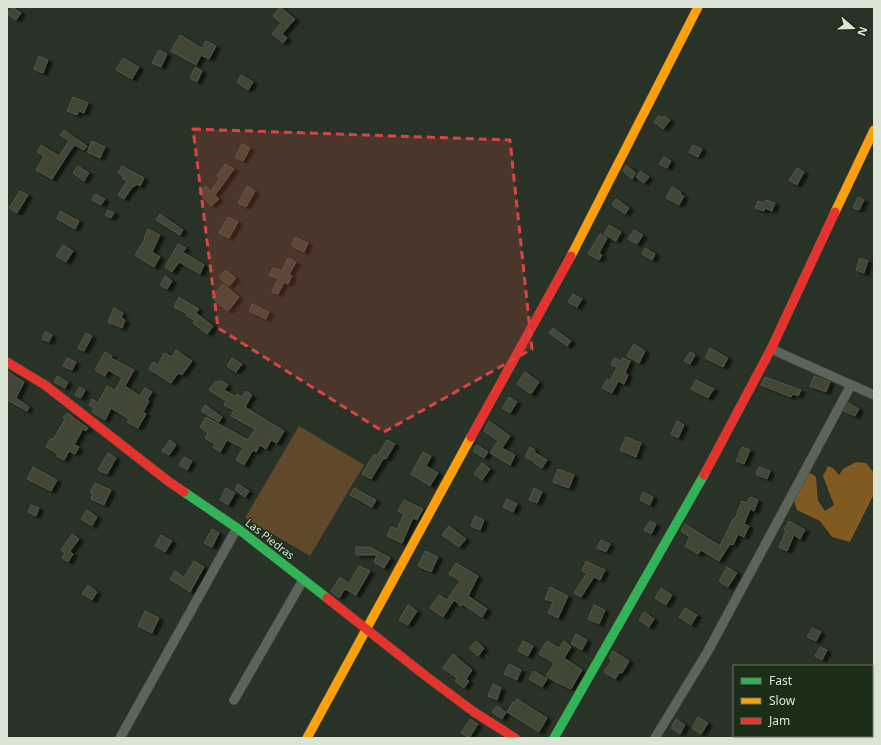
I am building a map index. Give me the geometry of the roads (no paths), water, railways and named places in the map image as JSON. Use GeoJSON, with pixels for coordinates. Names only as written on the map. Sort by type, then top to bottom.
{"type":"FeatureCollection","features":[{"type":"Feature","properties":{"kind":"street"},"geometry":{"type":"LineString","coordinates":[[307,738],[571,255],[698,7]]}},
{"type":"Feature","properties":{"kind":"street"},"geometry":{"type":"LineString","coordinates":[[554,738],[705,473],[771,350],[874,130]]}},
{"type":"Feature","properties":{"kind":"street"},"geometry":{"type":"LineString","coordinates":[[771,350],[874,395]]}},
{"type":"Feature","properties":{"kind":"street","name":"Las Piedras"},"geometry":{"type":"LineString","coordinates":[[7,362],[45,385],[168,481],[237,528],[427,678],[474,712],[515,738]]}},
{"type":"Feature","properties":{"kind":"street"},"geometry":{"type":"LineString","coordinates":[[655,738],[708,651],[851,385]]}},
{"type":"Feature","properties":{"kind":"street"},"geometry":{"type":"LineString","coordinates":[[120,738],[237,528]]}},
{"type":"Feature","properties":{"kind":"street"},"geometry":{"type":"LineString","coordinates":[[234,700],[303,580]]}}]}
